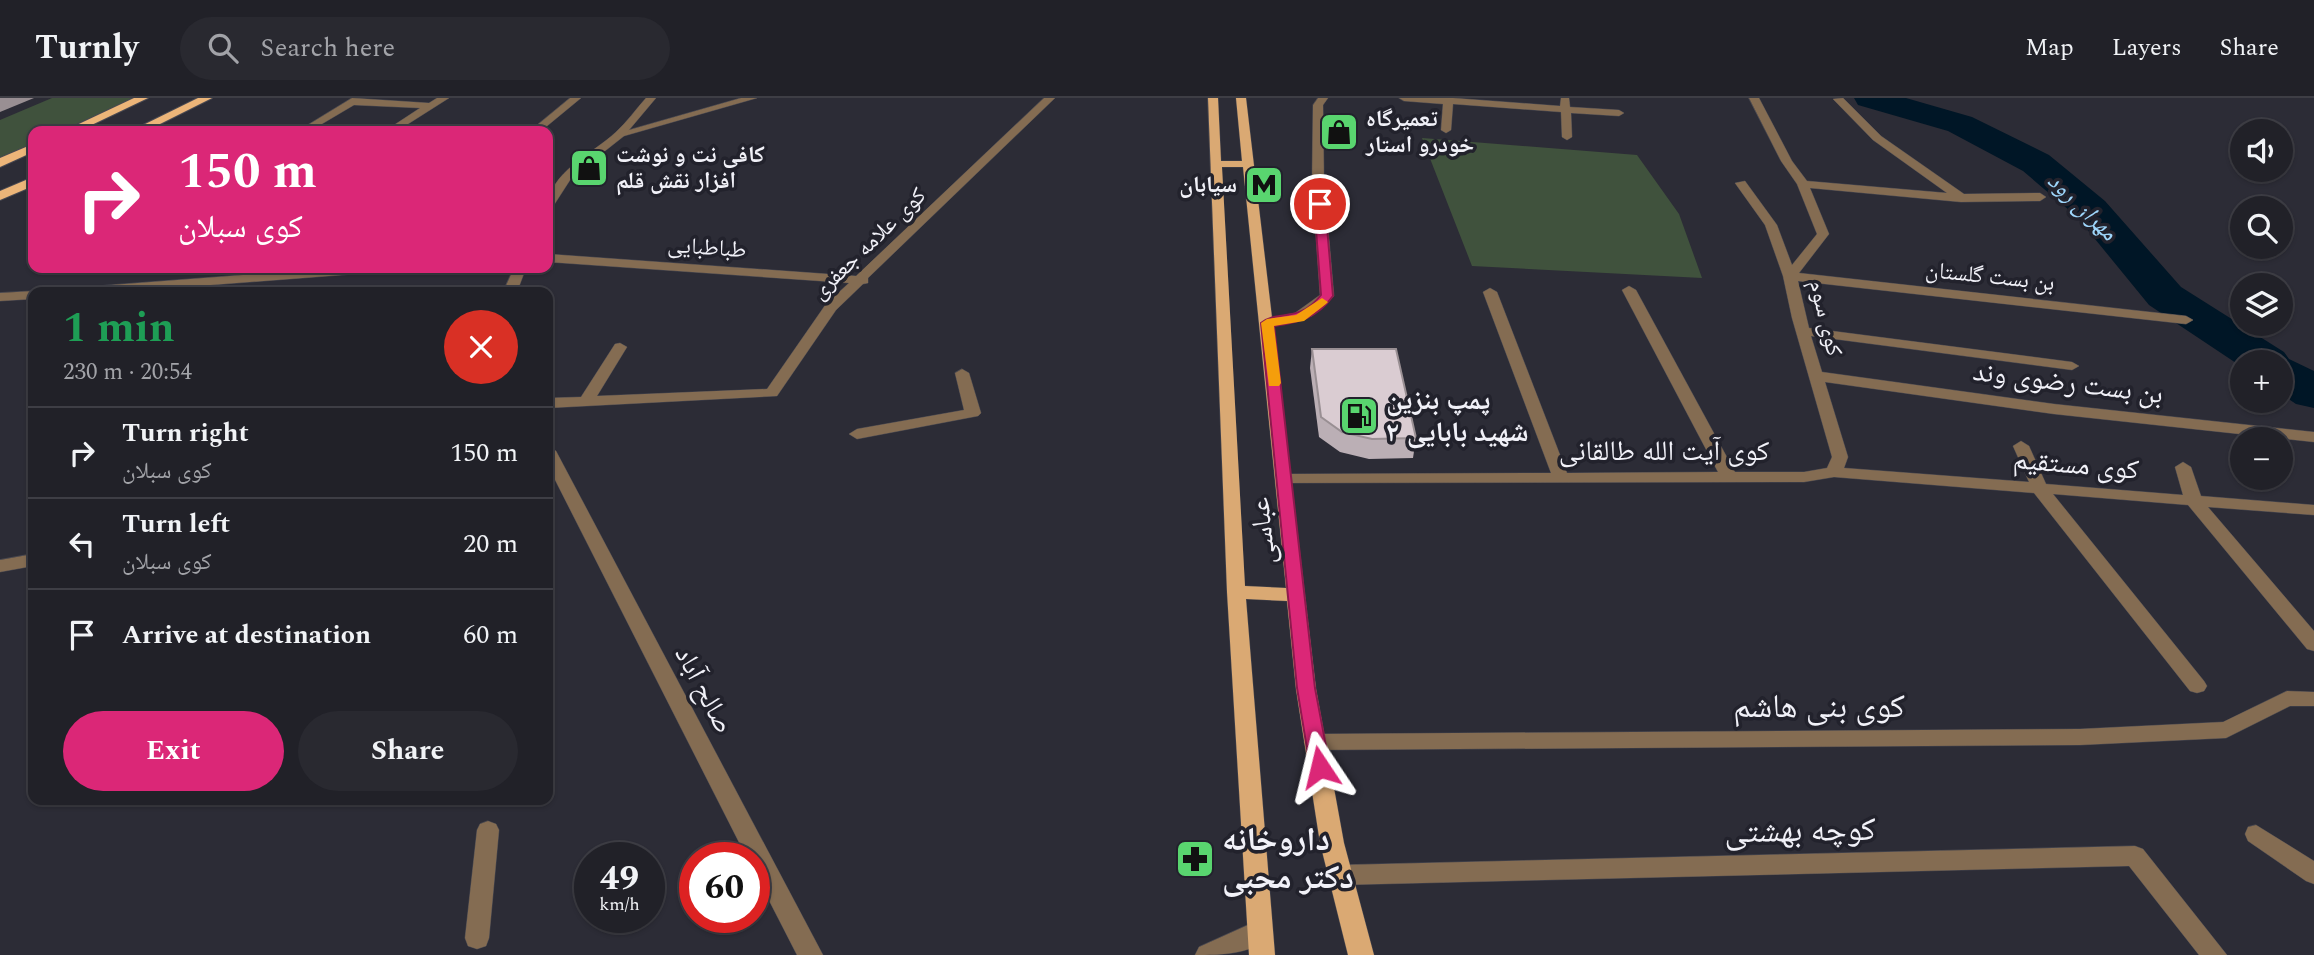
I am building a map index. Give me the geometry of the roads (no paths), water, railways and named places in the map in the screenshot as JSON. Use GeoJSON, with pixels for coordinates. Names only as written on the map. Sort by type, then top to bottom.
{"type":"FeatureCollection","features":[{"type":"Feature","properties":{"kind":"highway"},"geometry":{"type":"LineString","coordinates":[[81,126],[143,98]]}},
{"type":"Feature","properties":{"kind":"highway"},"geometry":{"type":"LineString","coordinates":[[148,126],[207,98]]}},
{"type":"Feature","properties":{"kind":"highway"},"geometry":{"type":"LineString","coordinates":[[0,163],[28,150]]}},
{"type":"Feature","properties":{"kind":"highway"},"geometry":{"type":"LineString","coordinates":[[0,196],[28,183]]}},
{"type":"Feature","properties":{"kind":"main road","name":"عباسى"},"geometry":{"type":"LineString","coordinates":[[1213,98],[1236,592],[1261,943]]}},
{"type":"Feature","properties":{"kind":"main road","name":"عباسى"},"geometry":{"type":"LineString","coordinates":[[1241,98],[1306,688],[1340,875],[1361,955]]}},
{"type":"Feature","properties":{"kind":"main road"},"geometry":{"type":"LineString","coordinates":[[1216,164],[1250,164]]}},
{"type":"Feature","properties":{"kind":"main road"},"geometry":{"type":"LineString","coordinates":[[1236,592],[1296,595]]}},
{"type":"Feature","properties":{"kind":"street"},"geometry":{"type":"LineString","coordinates":[[398,126],[444,98]]}},
{"type":"Feature","properties":{"kind":"street"},"geometry":{"type":"LineString","coordinates":[[540,126],[576,98]]}},
{"type":"Feature","properties":{"kind":"street"},"geometry":{"type":"LineString","coordinates":[[553,198],[568,175],[620,134],[651,98]]}},
{"type":"Feature","properties":{"kind":"street"},"geometry":{"type":"LineString","coordinates":[[620,134],[752,98]]}},
{"type":"Feature","properties":{"kind":"street","name":"کوی علامه جعفری"},"geometry":{"type":"LineString","coordinates":[[553,403],[772,393],[831,307],[1050,98]]}},
{"type":"Feature","properties":{"kind":"street"},"geometry":{"type":"LineString","coordinates":[[1267,323],[1300,318],[1318,307],[1327,296],[1318,181],[1318,105],[1323,98]]}},
{"type":"Feature","properties":{"kind":"street"},"geometry":{"type":"LineString","coordinates":[[1405,98],[1565,104],[1619,113]]}},
{"type":"Feature","properties":{"kind":"street"},"geometry":{"type":"LineString","coordinates":[[1754,98],[1787,161],[1803,184],[1961,198],[2040,197]]}},
{"type":"Feature","properties":{"kind":"street"},"geometry":{"type":"LineString","coordinates":[[1838,99],[1877,138],[1961,198]]}},
{"type":"Feature","properties":{"kind":"street"},"geometry":{"type":"LineString","coordinates":[[312,126],[356,100],[432,106]]}},
{"type":"Feature","properties":{"kind":"street"},"geometry":{"type":"LineString","coordinates":[[1446,130],[1447,100]]}},
{"type":"Feature","properties":{"kind":"street"},"geometry":{"type":"LineString","coordinates":[[1565,104],[1567,137]]}},
{"type":"Feature","properties":{"kind":"street"},"geometry":{"type":"LineString","coordinates":[[1741,183],[1771,225],[1790,276]]}},
{"type":"Feature","properties":{"kind":"street","name":"کوی سوم"},"geometry":{"type":"LineString","coordinates":[[1803,184],[1823,234],[1790,276],[1803,331],[1840,457],[1834,472]]}},
{"type":"Feature","properties":{"kind":"street","name":"طباطبایی"},"geometry":{"type":"LineString","coordinates":[[553,258],[863,279]]}},
{"type":"Feature","properties":{"kind":"street"},"geometry":{"type":"LineString","coordinates":[[136,287],[317,273]]}},
{"type":"Feature","properties":{"kind":"street","name":"بن بست گلستان"},"geometry":{"type":"LineString","coordinates":[[1790,276],[2186,320]]}},
{"type":"Feature","properties":{"kind":"street"},"geometry":{"type":"LineString","coordinates":[[1629,290],[1729,477]]}},
{"type":"Feature","properties":{"kind":"street"},"geometry":{"type":"LineString","coordinates":[[1490,292],[1561,478]]}},
{"type":"Feature","properties":{"kind":"street"},"geometry":{"type":"LineString","coordinates":[[0,297],[28,295]]}},
{"type":"Feature","properties":{"kind":"street"},"geometry":{"type":"LineString","coordinates":[[1803,331],[2072,366]]}},
{"type":"Feature","properties":{"kind":"street"},"geometry":{"type":"LineString","coordinates":[[586,401],[620,347]]}},
{"type":"Feature","properties":{"kind":"street"},"geometry":{"type":"LineString","coordinates":[[857,435],[973,413],[962,373]]}},
{"type":"Feature","properties":{"kind":"street","name":"بن بست رضوی وند"},"geometry":{"type":"LineString","coordinates":[[1816,376],[2054,409],[2314,437]]}},
{"type":"Feature","properties":{"kind":"street"},"geometry":{"type":"LineString","coordinates":[[2021,446],[2040,489],[2197,686]]}},
{"type":"Feature","properties":{"kind":"street","name":"صالح آباد"},"geometry":{"type":"LineString","coordinates":[[553,466],[810,955]]}},
{"type":"Feature","properties":{"kind":"street"},"geometry":{"type":"LineString","coordinates":[[2183,467],[2194,501],[2314,645]]}},
{"type":"Feature","properties":{"kind":"street","name":"کوی آیت الله طالقانی"},"geometry":{"type":"LineString","coordinates":[[1284,479],[1804,478],[1834,472]]}},
{"type":"Feature","properties":{"kind":"street","name":"کوی مستقیم"},"geometry":{"type":"LineString","coordinates":[[1834,472],[2314,510]]}},
{"type":"Feature","properties":{"kind":"street"},"geometry":{"type":"LineString","coordinates":[[0,566],[28,561]]}},
{"type":"Feature","properties":{"kind":"street","name":"کوی بنی هاشم"},"geometry":{"type":"LineString","coordinates":[[1315,742],[2080,737],[2226,730],[2287,698],[2314,699]]}},
{"type":"Feature","properties":{"kind":"street"},"geometry":{"type":"LineString","coordinates":[[477,938],[488,830]]}},
{"type":"Feature","properties":{"kind":"street"},"geometry":{"type":"LineString","coordinates":[[2256,834],[2314,874]]}},
{"type":"Feature","properties":{"kind":"street","name":"کوچه بهشتی"},"geometry":{"type":"LineString","coordinates":[[1340,875],[2135,856],[2214,955]]}},
{"type":"Feature","properties":{"kind":"street"},"geometry":{"type":"LineString","coordinates":[[1208,955],[1261,943]]}},
{"type":"Feature","properties":{"kind":"waterway","name":"مهران رود"},"geometry":{"type":"LineString","coordinates":[[1870,98],[1960,124],[2036,163],[2091,209],[2165,296],[2248,350]]}},
{"type":"Feature","properties":{"kind":"waterway","name":"مهران رود"},"geometry":{"type":"LineString","coordinates":[[2293,379],[2314,393]]}},
{"type":"Feature","properties":{"kind":"place","name":"تعمیرگاه خودرو استار"},"geometry":{"type":"Point","coordinates":[1339,132]}},
{"type":"Feature","properties":{"kind":"place","name":"کافی نت و نوشت افزار نقش قلم"},"geometry":{"type":"Point","coordinates":[589,168]}},
{"type":"Feature","properties":{"kind":"place","name":"سیابان"},"geometry":{"type":"Point","coordinates":[1264,185]}},
{"type":"Feature","properties":{"kind":"place","name":"پمپ بنزین شهید بابایی ۲"},"geometry":{"type":"Point","coordinates":[1359,416]}},
{"type":"Feature","properties":{"kind":"place","name":"داروخانه دکتر محبی"},"geometry":{"type":"Point","coordinates":[1195,859]}}]}
